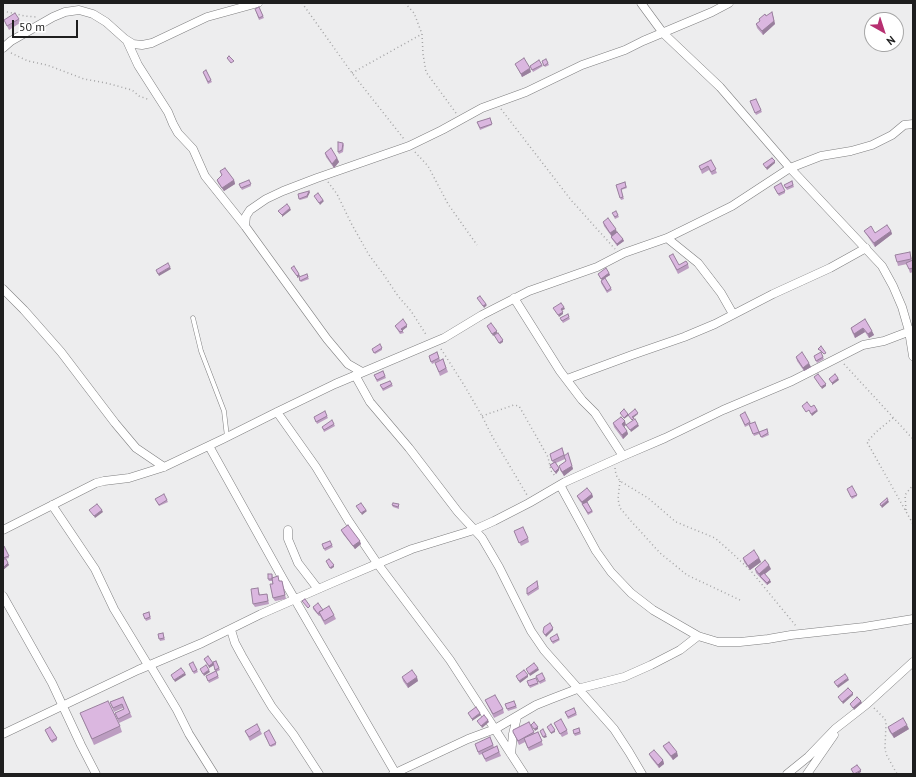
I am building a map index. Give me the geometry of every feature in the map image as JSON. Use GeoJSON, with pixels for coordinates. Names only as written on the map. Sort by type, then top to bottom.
{"type":"FeatureCollection","features":[{"type":"Feature","properties":{"kind":"street"},"geometry":{"type":"LineString","coordinates":[[3,48],[11,41],[50,19],[80,7],[106,22],[127,41],[138,45],[152,43],[207,18],[258,3]]}},
{"type":"Feature","properties":{"kind":"street"},"geometry":{"type":"LineString","coordinates":[[641,3],[663,33],[720,87],[790,168],[882,266],[893,286],[911,330],[913,356]]}},
{"type":"Feature","properties":{"kind":"street"},"geometry":{"type":"LineString","coordinates":[[245,226],[246,216],[250,210],[262,202],[295,186],[409,146],[482,108],[526,92],[582,65],[625,50],[729,3]]}},
{"type":"Feature","properties":{"kind":"street"},"geometry":{"type":"LineString","coordinates":[[127,41],[138,65],[178,133],[193,149],[205,176],[245,226],[327,339],[342,358],[358,374],[374,406],[489,549],[531,631],[544,650],[577,689],[614,729],[642,774]]}},
{"type":"Feature","properties":{"kind":"street"},"geometry":{"type":"LineString","coordinates":[[3,530],[96,483],[130,478],[164,467],[342,381],[444,338],[514,298],[548,283],[597,267],[620,255],[667,238],[732,206],[790,168],[821,156],[851,152],[872,146],[892,135],[904,125],[913,124]]}},
{"type":"Feature","properties":{"kind":"street"},"geometry":{"type":"LineString","coordinates":[[667,238],[698,264],[721,293],[733,314]]}},
{"type":"Feature","properties":{"kind":"street"},"geometry":{"type":"LineString","coordinates":[[567,380],[684,337],[830,268],[866,248]]}},
{"type":"Feature","properties":{"kind":"street"},"geometry":{"type":"LineString","coordinates":[[3,289],[61,352],[136,448],[164,467]]}},
{"type":"Feature","properties":{"kind":"street"},"geometry":{"type":"LineString","coordinates":[[514,298],[560,371],[582,400],[595,413],[623,456]]}},
{"type":"Feature","properties":{"kind":"street"},"geometry":{"type":"LineString","coordinates":[[3,734],[149,665],[231,630],[261,614],[377,563],[420,546],[474,530],[494,521],[532,502],[562,484],[665,438],[722,410],[803,376],[863,345],[884,341],[911,330]]}},
{"type":"Feature","properties":{"kind":"street"},"geometry":{"type":"LineString","coordinates":[[342,358],[345,370],[342,381]]}},
{"type":"Feature","properties":{"kind":"street"},"geometry":{"type":"LineString","coordinates":[[277,412],[316,467],[348,520],[377,563],[450,660],[524,774]]}},
{"type":"Feature","properties":{"kind":"street"},"geometry":{"type":"LineString","coordinates":[[209,446],[283,579],[296,599],[395,774],[468,739],[495,729],[536,706],[577,689],[624,678],[680,650],[698,636]]}},
{"type":"Feature","properties":{"kind":"street"},"geometry":{"type":"LineString","coordinates":[[562,484],[596,551],[611,572],[631,593],[653,610],[698,636],[718,642],[740,642],[864,627],[913,619]]}},
{"type":"Feature","properties":{"kind":"street"},"geometry":{"type":"LineString","coordinates":[[52,505],[96,569],[114,609],[177,710],[189,734],[214,774]]}},
{"type":"Feature","properties":{"kind":"street"},"geometry":{"type":"LineString","coordinates":[[288,530],[288,539],[298,563],[318,589]]}},
{"type":"Feature","properties":{"kind":"street"},"geometry":{"type":"LineString","coordinates":[[3,596],[52,682],[96,774]]}},
{"type":"Feature","properties":{"kind":"street"},"geometry":{"type":"LineString","coordinates":[[231,630],[242,656],[272,707],[293,734],[319,774]]}},
{"type":"Feature","properties":{"kind":"street"},"geometry":{"type":"LineString","coordinates":[[787,774],[808,757],[827,736],[867,704],[913,662]]}},
{"type":"Feature","properties":{"kind":"street"},"geometry":{"type":"LineString","coordinates":[[511,754],[513,734],[517,717]]}},
{"type":"Feature","properties":{"kind":"street"},"geometry":{"type":"LineString","coordinates":[[807,774],[843,722]]}},
{"type":"Feature","properties":{"kind":"lane"},"geometry":{"type":"LineString","coordinates":[[193,318],[201,351],[224,411],[227,437]]}},
{"type":"Feature","properties":{"kind":"path"},"geometry":{"type":"LineString","coordinates":[[302,3],[352,73],[409,146],[428,166],[448,204],[477,245]]}},
{"type":"Feature","properties":{"kind":"path"},"geometry":{"type":"LineString","coordinates":[[405,3],[414,13],[422,34],[426,72],[461,119]]}},
{"type":"Feature","properties":{"kind":"path"},"geometry":{"type":"LineString","coordinates":[[3,11],[25,16],[50,19]]}},
{"type":"Feature","properties":{"kind":"path"},"geometry":{"type":"LineString","coordinates":[[352,73],[422,34]]}},
{"type":"Feature","properties":{"kind":"path"},"geometry":{"type":"LineString","coordinates":[[3,48],[28,62],[47,65],[90,81],[106,83],[132,90],[153,102],[161,102]]}},
{"type":"Feature","properties":{"kind":"path"},"geometry":{"type":"LineString","coordinates":[[497,103],[571,200],[620,255]]}},
{"type":"Feature","properties":{"kind":"path"},"geometry":{"type":"LineString","coordinates":[[323,176],[337,194],[369,255],[398,296],[448,360],[532,502]]}},
{"type":"Feature","properties":{"kind":"path"},"geometry":{"type":"LineString","coordinates":[[838,358],[913,440]]}},
{"type":"Feature","properties":{"kind":"path"},"geometry":{"type":"LineString","coordinates":[[482,416],[514,405],[519,406],[548,457],[551,471],[562,484]]}},
{"type":"Feature","properties":{"kind":"path"},"geometry":{"type":"LineString","coordinates":[[893,418],[876,432],[868,442],[913,524]]}},
{"type":"Feature","properties":{"kind":"path"},"geometry":{"type":"LineString","coordinates":[[613,460],[616,475],[620,481],[648,498],[676,522],[715,538],[751,571],[803,634]]}},
{"type":"Feature","properties":{"kind":"path"},"geometry":{"type":"LineString","coordinates":[[620,481],[618,499],[620,508],[660,553],[687,574],[740,600]]}},
{"type":"Feature","properties":{"kind":"path"},"geometry":{"type":"LineString","coordinates":[[906,511],[905,495],[913,485]]}},
{"type":"Feature","properties":{"kind":"path"},"geometry":{"type":"LineString","coordinates":[[867,704],[885,719],[886,754],[897,774]]}},
{"type":"Feature","properties":{"kind":"building"},"geometry":{"type":"Polygon","coordinates":[[[259,7],[263,16],[259,18],[255,9],[259,7]]]}},
{"type":"Feature","properties":{"kind":"building"},"geometry":{"type":"Polygon","coordinates":[[[772,12],[774,21],[762,31],[756,24],[765,14],[766,16],[772,12]]]}},
{"type":"Feature","properties":{"kind":"building"},"geometry":{"type":"Polygon","coordinates":[[[15,13],[19,19],[7,26],[4,20],[15,13]]]}},
{"type":"Feature","properties":{"kind":"building"},"geometry":{"type":"Polygon","coordinates":[[[229,56],[234,61],[231,63],[227,58],[229,56]]]}},
{"type":"Feature","properties":{"kind":"building"},"geometry":{"type":"Polygon","coordinates":[[[524,58],[530,68],[521,74],[515,64],[524,58]]]}},
{"type":"Feature","properties":{"kind":"building"},"geometry":{"type":"Polygon","coordinates":[[[546,59],[548,63],[544,66],[542,61],[546,59]]]}},
{"type":"Feature","properties":{"kind":"building"},"geometry":{"type":"Polygon","coordinates":[[[539,60],[542,65],[532,70],[530,66],[539,60]]]}},
{"type":"Feature","properties":{"kind":"building"},"geometry":{"type":"Polygon","coordinates":[[[206,70],[211,80],[208,82],[203,72],[206,70]]]}},
{"type":"Feature","properties":{"kind":"building"},"geometry":{"type":"Polygon","coordinates":[[[756,99],[761,110],[755,113],[750,101],[756,99]]]}},
{"type":"Feature","properties":{"kind":"building"},"geometry":{"type":"Polygon","coordinates":[[[490,118],[492,124],[480,128],[477,122],[490,118]]]}},
{"type":"Feature","properties":{"kind":"building"},"geometry":{"type":"Polygon","coordinates":[[[338,142],[343,143],[342,150],[338,152],[338,142]]]}},
{"type":"Feature","properties":{"kind":"building"},"geometry":{"type":"Polygon","coordinates":[[[331,148],[337,158],[332,164],[325,153],[331,148]]]}},
{"type":"Feature","properties":{"kind":"building"},"geometry":{"type":"Polygon","coordinates":[[[772,158],[775,161],[766,168],[763,164],[772,158]]]}},
{"type":"Feature","properties":{"kind":"building"},"geometry":{"type":"Polygon","coordinates":[[[711,160],[716,169],[711,172],[708,166],[701,170],[699,166],[711,160]]]}},
{"type":"Feature","properties":{"kind":"building"},"geometry":{"type":"Polygon","coordinates":[[[225,168],[234,180],[222,188],[217,180],[222,175],[220,171],[225,168]]]}},
{"type":"Feature","properties":{"kind":"building"},"geometry":{"type":"Polygon","coordinates":[[[249,180],[251,184],[241,188],[239,184],[249,180]]]}},
{"type":"Feature","properties":{"kind":"building"},"geometry":{"type":"Polygon","coordinates":[[[792,181],[793,185],[786,188],[784,185],[792,181]]]}},
{"type":"Feature","properties":{"kind":"building"},"geometry":{"type":"Polygon","coordinates":[[[625,182],[626,187],[621,189],[623,197],[620,198],[616,185],[625,182]]]}},
{"type":"Feature","properties":{"kind":"building"},"geometry":{"type":"Polygon","coordinates":[[[781,183],[785,191],[778,194],[774,187],[781,183]]]}},
{"type":"Feature","properties":{"kind":"building"},"geometry":{"type":"Polygon","coordinates":[[[309,191],[307,196],[299,199],[298,194],[309,191]]]}},
{"type":"Feature","properties":{"kind":"building"},"geometry":{"type":"Polygon","coordinates":[[[318,193],[323,200],[319,203],[314,196],[318,193]]]}},
{"type":"Feature","properties":{"kind":"building"},"geometry":{"type":"Polygon","coordinates":[[[287,204],[290,208],[282,215],[278,211],[287,204]]]}},
{"type":"Feature","properties":{"kind":"building"},"geometry":{"type":"Polygon","coordinates":[[[616,211],[618,215],[615,217],[612,213],[616,211]]]}},
{"type":"Feature","properties":{"kind":"building"},"geometry":{"type":"Polygon","coordinates":[[[608,218],[616,229],[610,233],[603,222],[608,218]]]}},
{"type":"Feature","properties":{"kind":"building"},"geometry":{"type":"Polygon","coordinates":[[[887,225],[891,231],[874,243],[864,231],[871,226],[875,233],[887,225]]]}},
{"type":"Feature","properties":{"kind":"building"},"geometry":{"type":"Polygon","coordinates":[[[617,232],[623,239],[617,244],[611,237],[617,232]]]}},
{"type":"Feature","properties":{"kind":"building"},"geometry":{"type":"Polygon","coordinates":[[[910,252],[911,259],[897,262],[895,255],[910,252]]]}},
{"type":"Feature","properties":{"kind":"building"},"geometry":{"type":"Polygon","coordinates":[[[673,254],[679,265],[686,261],[688,264],[677,270],[669,256],[673,254]]]}},
{"type":"Feature","properties":{"kind":"building"},"geometry":{"type":"Polygon","coordinates":[[[913,260],[913,268],[909,269],[906,263],[913,260]]]}},
{"type":"Feature","properties":{"kind":"building"},"geometry":{"type":"Polygon","coordinates":[[[168,263],[170,267],[158,274],[156,270],[168,263]]]}},
{"type":"Feature","properties":{"kind":"building"},"geometry":{"type":"Polygon","coordinates":[[[294,266],[299,274],[297,276],[291,268],[294,266]]]}},
{"type":"Feature","properties":{"kind":"building"},"geometry":{"type":"Polygon","coordinates":[[[606,268],[609,273],[601,279],[598,274],[606,268]]]}},
{"type":"Feature","properties":{"kind":"building"},"geometry":{"type":"Polygon","coordinates":[[[307,274],[308,277],[300,281],[299,277],[307,274]]]}},
{"type":"Feature","properties":{"kind":"building"},"geometry":{"type":"Polygon","coordinates":[[[605,278],[611,288],[607,291],[601,281],[605,278]]]}},
{"type":"Feature","properties":{"kind":"building"},"geometry":{"type":"Polygon","coordinates":[[[480,296],[486,304],[483,306],[477,298],[480,296]]]}},
{"type":"Feature","properties":{"kind":"building"},"geometry":{"type":"Polygon","coordinates":[[[561,303],[564,307],[561,309],[563,312],[558,315],[553,308],[561,303]]]}},
{"type":"Feature","properties":{"kind":"building"},"geometry":{"type":"Polygon","coordinates":[[[568,314],[569,317],[562,321],[560,318],[568,314]]]}},
{"type":"Feature","properties":{"kind":"building"},"geometry":{"type":"Polygon","coordinates":[[[403,319],[407,325],[401,329],[403,331],[400,332],[395,326],[403,319]]]}},
{"type":"Feature","properties":{"kind":"building"},"geometry":{"type":"Polygon","coordinates":[[[865,319],[872,331],[868,334],[863,328],[854,334],[851,328],[865,319]]]}},
{"type":"Feature","properties":{"kind":"building"},"geometry":{"type":"Polygon","coordinates":[[[491,323],[497,331],[492,334],[487,326],[491,323]]]}},
{"type":"Feature","properties":{"kind":"building"},"geometry":{"type":"Polygon","coordinates":[[[498,333],[503,340],[499,343],[494,335],[498,333]]]}},
{"type":"Feature","properties":{"kind":"building"},"geometry":{"type":"Polygon","coordinates":[[[380,344],[382,348],[374,353],[372,349],[380,344]]]}},
{"type":"Feature","properties":{"kind":"building"},"geometry":{"type":"Polygon","coordinates":[[[821,346],[826,353],[824,354],[818,349],[821,346]]]}},
{"type":"Feature","properties":{"kind":"building"},"geometry":{"type":"Polygon","coordinates":[[[437,352],[439,358],[431,362],[429,356],[437,352]]]}},
{"type":"Feature","properties":{"kind":"building"},"geometry":{"type":"Polygon","coordinates":[[[802,352],[809,363],[803,368],[796,357],[802,352]]]}},
{"type":"Feature","properties":{"kind":"building"},"geometry":{"type":"Polygon","coordinates":[[[821,352],[823,357],[816,361],[814,356],[821,352]]]}},
{"type":"Feature","properties":{"kind":"building"},"geometry":{"type":"Polygon","coordinates":[[[443,359],[446,368],[439,372],[435,363],[443,359]]]}},
{"type":"Feature","properties":{"kind":"building"},"geometry":{"type":"Polygon","coordinates":[[[383,371],[385,376],[377,380],[374,375],[383,371]]]}},
{"type":"Feature","properties":{"kind":"building"},"geometry":{"type":"Polygon","coordinates":[[[818,374],[826,384],[821,387],[814,377],[818,374]]]}},
{"type":"Feature","properties":{"kind":"building"},"geometry":{"type":"Polygon","coordinates":[[[835,374],[838,378],[832,383],[829,379],[835,374]]]}},
{"type":"Feature","properties":{"kind":"building"},"geometry":{"type":"Polygon","coordinates":[[[390,381],[392,384],[383,389],[380,385],[390,381]]]}},
{"type":"Feature","properties":{"kind":"building"},"geometry":{"type":"Polygon","coordinates":[[[807,402],[811,407],[814,405],[817,410],[811,414],[809,410],[806,412],[802,406],[807,402]]]}},
{"type":"Feature","properties":{"kind":"building"},"geometry":{"type":"Polygon","coordinates":[[[624,409],[628,414],[624,418],[620,413],[624,409]]]}},
{"type":"Feature","properties":{"kind":"building"},"geometry":{"type":"Polygon","coordinates":[[[635,409],[638,413],[632,417],[634,418],[632,420],[628,415],[635,409]]]}},
{"type":"Feature","properties":{"kind":"building"},"geometry":{"type":"Polygon","coordinates":[[[325,411],[327,416],[316,422],[314,417],[325,411]]]}},
{"type":"Feature","properties":{"kind":"building"},"geometry":{"type":"Polygon","coordinates":[[[745,412],[750,422],[745,425],[740,415],[745,412]]]}},
{"type":"Feature","properties":{"kind":"building"},"geometry":{"type":"Polygon","coordinates":[[[621,417],[625,421],[622,424],[627,431],[622,435],[613,423],[621,417]]]}},
{"type":"Feature","properties":{"kind":"building"},"geometry":{"type":"Polygon","coordinates":[[[635,419],[638,424],[630,430],[626,425],[635,419]]]}},
{"type":"Feature","properties":{"kind":"building"},"geometry":{"type":"Polygon","coordinates":[[[332,420],[334,424],[324,430],[322,427],[332,420]]]}},
{"type":"Feature","properties":{"kind":"building"},"geometry":{"type":"Polygon","coordinates":[[[755,422],[759,432],[753,434],[749,424],[755,422]]]}},
{"type":"Feature","properties":{"kind":"building"},"geometry":{"type":"Polygon","coordinates":[[[767,429],[768,433],[761,437],[759,432],[767,429]]]}},
{"type":"Feature","properties":{"kind":"building"},"geometry":{"type":"Polygon","coordinates":[[[562,448],[564,455],[552,461],[550,454],[562,448]]]}},
{"type":"Feature","properties":{"kind":"building"},"geometry":{"type":"Polygon","coordinates":[[[568,453],[572,466],[562,472],[559,466],[566,461],[564,456],[568,453]]]}},
{"type":"Feature","properties":{"kind":"building"},"geometry":{"type":"Polygon","coordinates":[[[555,462],[559,468],[555,472],[550,465],[555,462]]]}},
{"type":"Feature","properties":{"kind":"building"},"geometry":{"type":"Polygon","coordinates":[[[852,486],[857,495],[851,497],[847,489],[852,486]]]}},
{"type":"Feature","properties":{"kind":"building"},"geometry":{"type":"Polygon","coordinates":[[[587,488],[592,494],[582,502],[577,496],[587,488]]]}},
{"type":"Feature","properties":{"kind":"building"},"geometry":{"type":"Polygon","coordinates":[[[164,494],[167,500],[159,505],[155,499],[164,494]]]}},
{"type":"Feature","properties":{"kind":"building"},"geometry":{"type":"Polygon","coordinates":[[[887,498],[888,500],[881,506],[880,504],[887,498]]]}},
{"type":"Feature","properties":{"kind":"building"},"geometry":{"type":"Polygon","coordinates":[[[587,502],[592,511],[588,513],[582,504],[587,502]]]}},
{"type":"Feature","properties":{"kind":"building"},"geometry":{"type":"Polygon","coordinates":[[[361,503],[366,510],[361,513],[356,506],[361,503]]]}},
{"type":"Feature","properties":{"kind":"building"},"geometry":{"type":"Polygon","coordinates":[[[393,503],[399,504],[398,507],[392,505],[393,503]]]}},
{"type":"Feature","properties":{"kind":"building"},"geometry":{"type":"Polygon","coordinates":[[[97,504],[102,510],[94,516],[89,510],[97,504]]]}},
{"type":"Feature","properties":{"kind":"building"},"geometry":{"type":"Polygon","coordinates":[[[348,525],[360,541],[353,546],[341,530],[348,525]]]}},
{"type":"Feature","properties":{"kind":"building"},"geometry":{"type":"Polygon","coordinates":[[[523,527],[528,538],[519,543],[514,531],[523,527]]]}},
{"type":"Feature","properties":{"kind":"building"},"geometry":{"type":"Polygon","coordinates":[[[330,541],[332,545],[324,549],[322,544],[330,541]]]}},
{"type":"Feature","properties":{"kind":"building"},"geometry":{"type":"Polygon","coordinates":[[[3,546],[9,556],[3,558],[3,546]]]}},
{"type":"Feature","properties":{"kind":"building"},"geometry":{"type":"Polygon","coordinates":[[[754,550],[759,558],[748,566],[743,558],[754,550]]]}},
{"type":"Feature","properties":{"kind":"building"},"geometry":{"type":"Polygon","coordinates":[[[3,559],[6,559],[8,563],[3,568],[3,559]]]}},
{"type":"Feature","properties":{"kind":"building"},"geometry":{"type":"Polygon","coordinates":[[[329,559],[334,565],[330,568],[326,561],[329,559]]]}},
{"type":"Feature","properties":{"kind":"building"},"geometry":{"type":"Polygon","coordinates":[[[765,560],[769,565],[759,574],[755,569],[765,560]]]}},
{"type":"Feature","properties":{"kind":"building"},"geometry":{"type":"Polygon","coordinates":[[[764,573],[770,580],[767,583],[760,576],[764,573]]]}},
{"type":"Feature","properties":{"kind":"building"},"geometry":{"type":"Polygon","coordinates":[[[268,574],[272,574],[272,579],[268,579],[268,574]]]}},
{"type":"Feature","properties":{"kind":"building"},"geometry":{"type":"Polygon","coordinates":[[[278,576],[279,581],[282,581],[285,595],[273,598],[270,584],[273,584],[272,578],[278,576]]]}},
{"type":"Feature","properties":{"kind":"building"},"geometry":{"type":"Polygon","coordinates":[[[537,581],[538,587],[527,594],[527,588],[537,581]]]}},
{"type":"Feature","properties":{"kind":"building"},"geometry":{"type":"Polygon","coordinates":[[[258,588],[259,595],[267,594],[268,601],[253,604],[251,589],[258,588]]]}},
{"type":"Feature","properties":{"kind":"building"},"geometry":{"type":"Polygon","coordinates":[[[305,599],[310,606],[308,608],[302,601],[305,599]]]}},
{"type":"Feature","properties":{"kind":"building"},"geometry":{"type":"Polygon","coordinates":[[[318,603],[323,610],[319,612],[319,614],[313,607],[318,603]]]}},
{"type":"Feature","properties":{"kind":"building"},"geometry":{"type":"Polygon","coordinates":[[[329,606],[334,615],[324,621],[319,612],[329,606]]]}},
{"type":"Feature","properties":{"kind":"building"},"geometry":{"type":"Polygon","coordinates":[[[149,612],[150,617],[145,619],[143,614],[149,612]]]}},
{"type":"Feature","properties":{"kind":"building"},"geometry":{"type":"Polygon","coordinates":[[[550,623],[553,628],[545,635],[543,632],[544,627],[550,623]]]}},
{"type":"Feature","properties":{"kind":"building"},"geometry":{"type":"Polygon","coordinates":[[[163,633],[164,638],[159,639],[158,634],[163,633]]]}},
{"type":"Feature","properties":{"kind":"building"},"geometry":{"type":"Polygon","coordinates":[[[557,634],[559,639],[552,642],[550,638],[557,634]]]}},
{"type":"Feature","properties":{"kind":"building"},"geometry":{"type":"Polygon","coordinates":[[[208,656],[213,663],[209,666],[204,659],[208,656]]]}},
{"type":"Feature","properties":{"kind":"building"},"geometry":{"type":"Polygon","coordinates":[[[216,661],[219,668],[215,670],[213,662],[216,661]]]}},
{"type":"Feature","properties":{"kind":"building"},"geometry":{"type":"Polygon","coordinates":[[[193,662],[197,670],[193,672],[189,664],[193,662]]]}},
{"type":"Feature","properties":{"kind":"building"},"geometry":{"type":"Polygon","coordinates":[[[534,663],[538,668],[529,674],[526,669],[534,663]]]}},
{"type":"Feature","properties":{"kind":"building"},"geometry":{"type":"Polygon","coordinates":[[[206,665],[209,670],[203,674],[200,669],[206,665]]]}},
{"type":"Feature","properties":{"kind":"building"},"geometry":{"type":"Polygon","coordinates":[[[181,668],[185,673],[174,680],[171,675],[181,668]]]}},
{"type":"Feature","properties":{"kind":"building"},"geometry":{"type":"Polygon","coordinates":[[[412,670],[417,677],[407,684],[402,677],[412,670]]]}},
{"type":"Feature","properties":{"kind":"building"},"geometry":{"type":"Polygon","coordinates":[[[524,670],[528,675],[519,681],[516,676],[524,670]]]}},
{"type":"Feature","properties":{"kind":"building"},"geometry":{"type":"Polygon","coordinates":[[[216,671],[218,676],[208,681],[206,676],[216,671]]]}},
{"type":"Feature","properties":{"kind":"building"},"geometry":{"type":"Polygon","coordinates":[[[542,673],[545,679],[539,682],[536,676],[542,673]]]}},
{"type":"Feature","properties":{"kind":"building"},"geometry":{"type":"Polygon","coordinates":[[[845,674],[848,678],[837,686],[834,682],[845,674]]]}},
{"type":"Feature","properties":{"kind":"building"},"geometry":{"type":"Polygon","coordinates":[[[536,678],[538,683],[529,686],[527,681],[536,678]]]}},
{"type":"Feature","properties":{"kind":"building"},"geometry":{"type":"Polygon","coordinates":[[[848,688],[853,693],[842,702],[838,697],[848,688]]]}},
{"type":"Feature","properties":{"kind":"building"},"geometry":{"type":"Polygon","coordinates":[[[495,695],[503,709],[493,714],[485,700],[495,695]]]}},
{"type":"Feature","properties":{"kind":"building"},"geometry":{"type":"Polygon","coordinates":[[[123,697],[130,713],[118,719],[115,713],[124,709],[122,704],[113,708],[110,702],[123,697]]]}},
{"type":"Feature","properties":{"kind":"building"},"geometry":{"type":"Polygon","coordinates":[[[857,697],[861,701],[853,708],[850,704],[857,697]]]}},
{"type":"Feature","properties":{"kind":"building"},"geometry":{"type":"Polygon","coordinates":[[[108,701],[120,726],[92,739],[80,713],[108,701]]]}},
{"type":"Feature","properties":{"kind":"building"},"geometry":{"type":"Polygon","coordinates":[[[514,701],[516,706],[507,709],[505,704],[514,701]]]}},
{"type":"Feature","properties":{"kind":"building"},"geometry":{"type":"Polygon","coordinates":[[[476,707],[480,713],[472,719],[468,713],[476,707]]]}},
{"type":"Feature","properties":{"kind":"building"},"geometry":{"type":"Polygon","coordinates":[[[574,708],[576,713],[568,717],[565,712],[574,708]]]}},
{"type":"Feature","properties":{"kind":"building"},"geometry":{"type":"Polygon","coordinates":[[[484,715],[488,720],[481,726],[477,721],[484,715]]]}},
{"type":"Feature","properties":{"kind":"building"},"geometry":{"type":"Polygon","coordinates":[[[903,718],[907,725],[892,734],[888,727],[903,718]]]}},
{"type":"Feature","properties":{"kind":"building"},"geometry":{"type":"Polygon","coordinates":[[[561,719],[567,730],[560,734],[554,723],[561,719]]]}},
{"type":"Feature","properties":{"kind":"building"},"geometry":{"type":"Polygon","coordinates":[[[529,722],[534,732],[518,741],[513,730],[529,722]]]}},
{"type":"Feature","properties":{"kind":"building"},"geometry":{"type":"Polygon","coordinates":[[[534,722],[538,727],[534,729],[531,725],[534,722]]]}},
{"type":"Feature","properties":{"kind":"building"},"geometry":{"type":"Polygon","coordinates":[[[257,724],[260,730],[249,737],[245,731],[257,724]]]}},
{"type":"Feature","properties":{"kind":"building"},"geometry":{"type":"Polygon","coordinates":[[[551,724],[555,730],[551,733],[547,727],[551,724]]]}},
{"type":"Feature","properties":{"kind":"building"},"geometry":{"type":"Polygon","coordinates":[[[50,727],[57,738],[51,741],[45,730],[50,727]]]}},
{"type":"Feature","properties":{"kind":"building"},"geometry":{"type":"Polygon","coordinates":[[[579,728],[580,732],[574,734],[573,730],[579,728]]]}},
{"type":"Feature","properties":{"kind":"building"},"geometry":{"type":"Polygon","coordinates":[[[543,729],[546,735],[543,737],[540,731],[543,729]]]}},
{"type":"Feature","properties":{"kind":"building"},"geometry":{"type":"Polygon","coordinates":[[[269,730],[276,743],[270,746],[264,733],[269,730]]]}},
{"type":"Feature","properties":{"kind":"building"},"geometry":{"type":"Polygon","coordinates":[[[538,732],[542,741],[528,748],[524,738],[538,732]]]}},
{"type":"Feature","properties":{"kind":"building"},"geometry":{"type":"Polygon","coordinates":[[[490,737],[493,745],[478,752],[475,744],[490,737]]]}},
{"type":"Feature","properties":{"kind":"building"},"geometry":{"type":"Polygon","coordinates":[[[669,742],[677,752],[671,756],[663,746],[669,742]]]}},
{"type":"Feature","properties":{"kind":"building"},"geometry":{"type":"Polygon","coordinates":[[[497,746],[499,752],[485,759],[482,753],[497,746]]]}},
{"type":"Feature","properties":{"kind":"building"},"geometry":{"type":"Polygon","coordinates":[[[654,750],[663,760],[658,765],[649,754],[654,750]]]}},
{"type":"Feature","properties":{"kind":"building"},"geometry":{"type":"Polygon","coordinates":[[[857,765],[861,770],[854,774],[851,769],[857,765]]]}}]}
